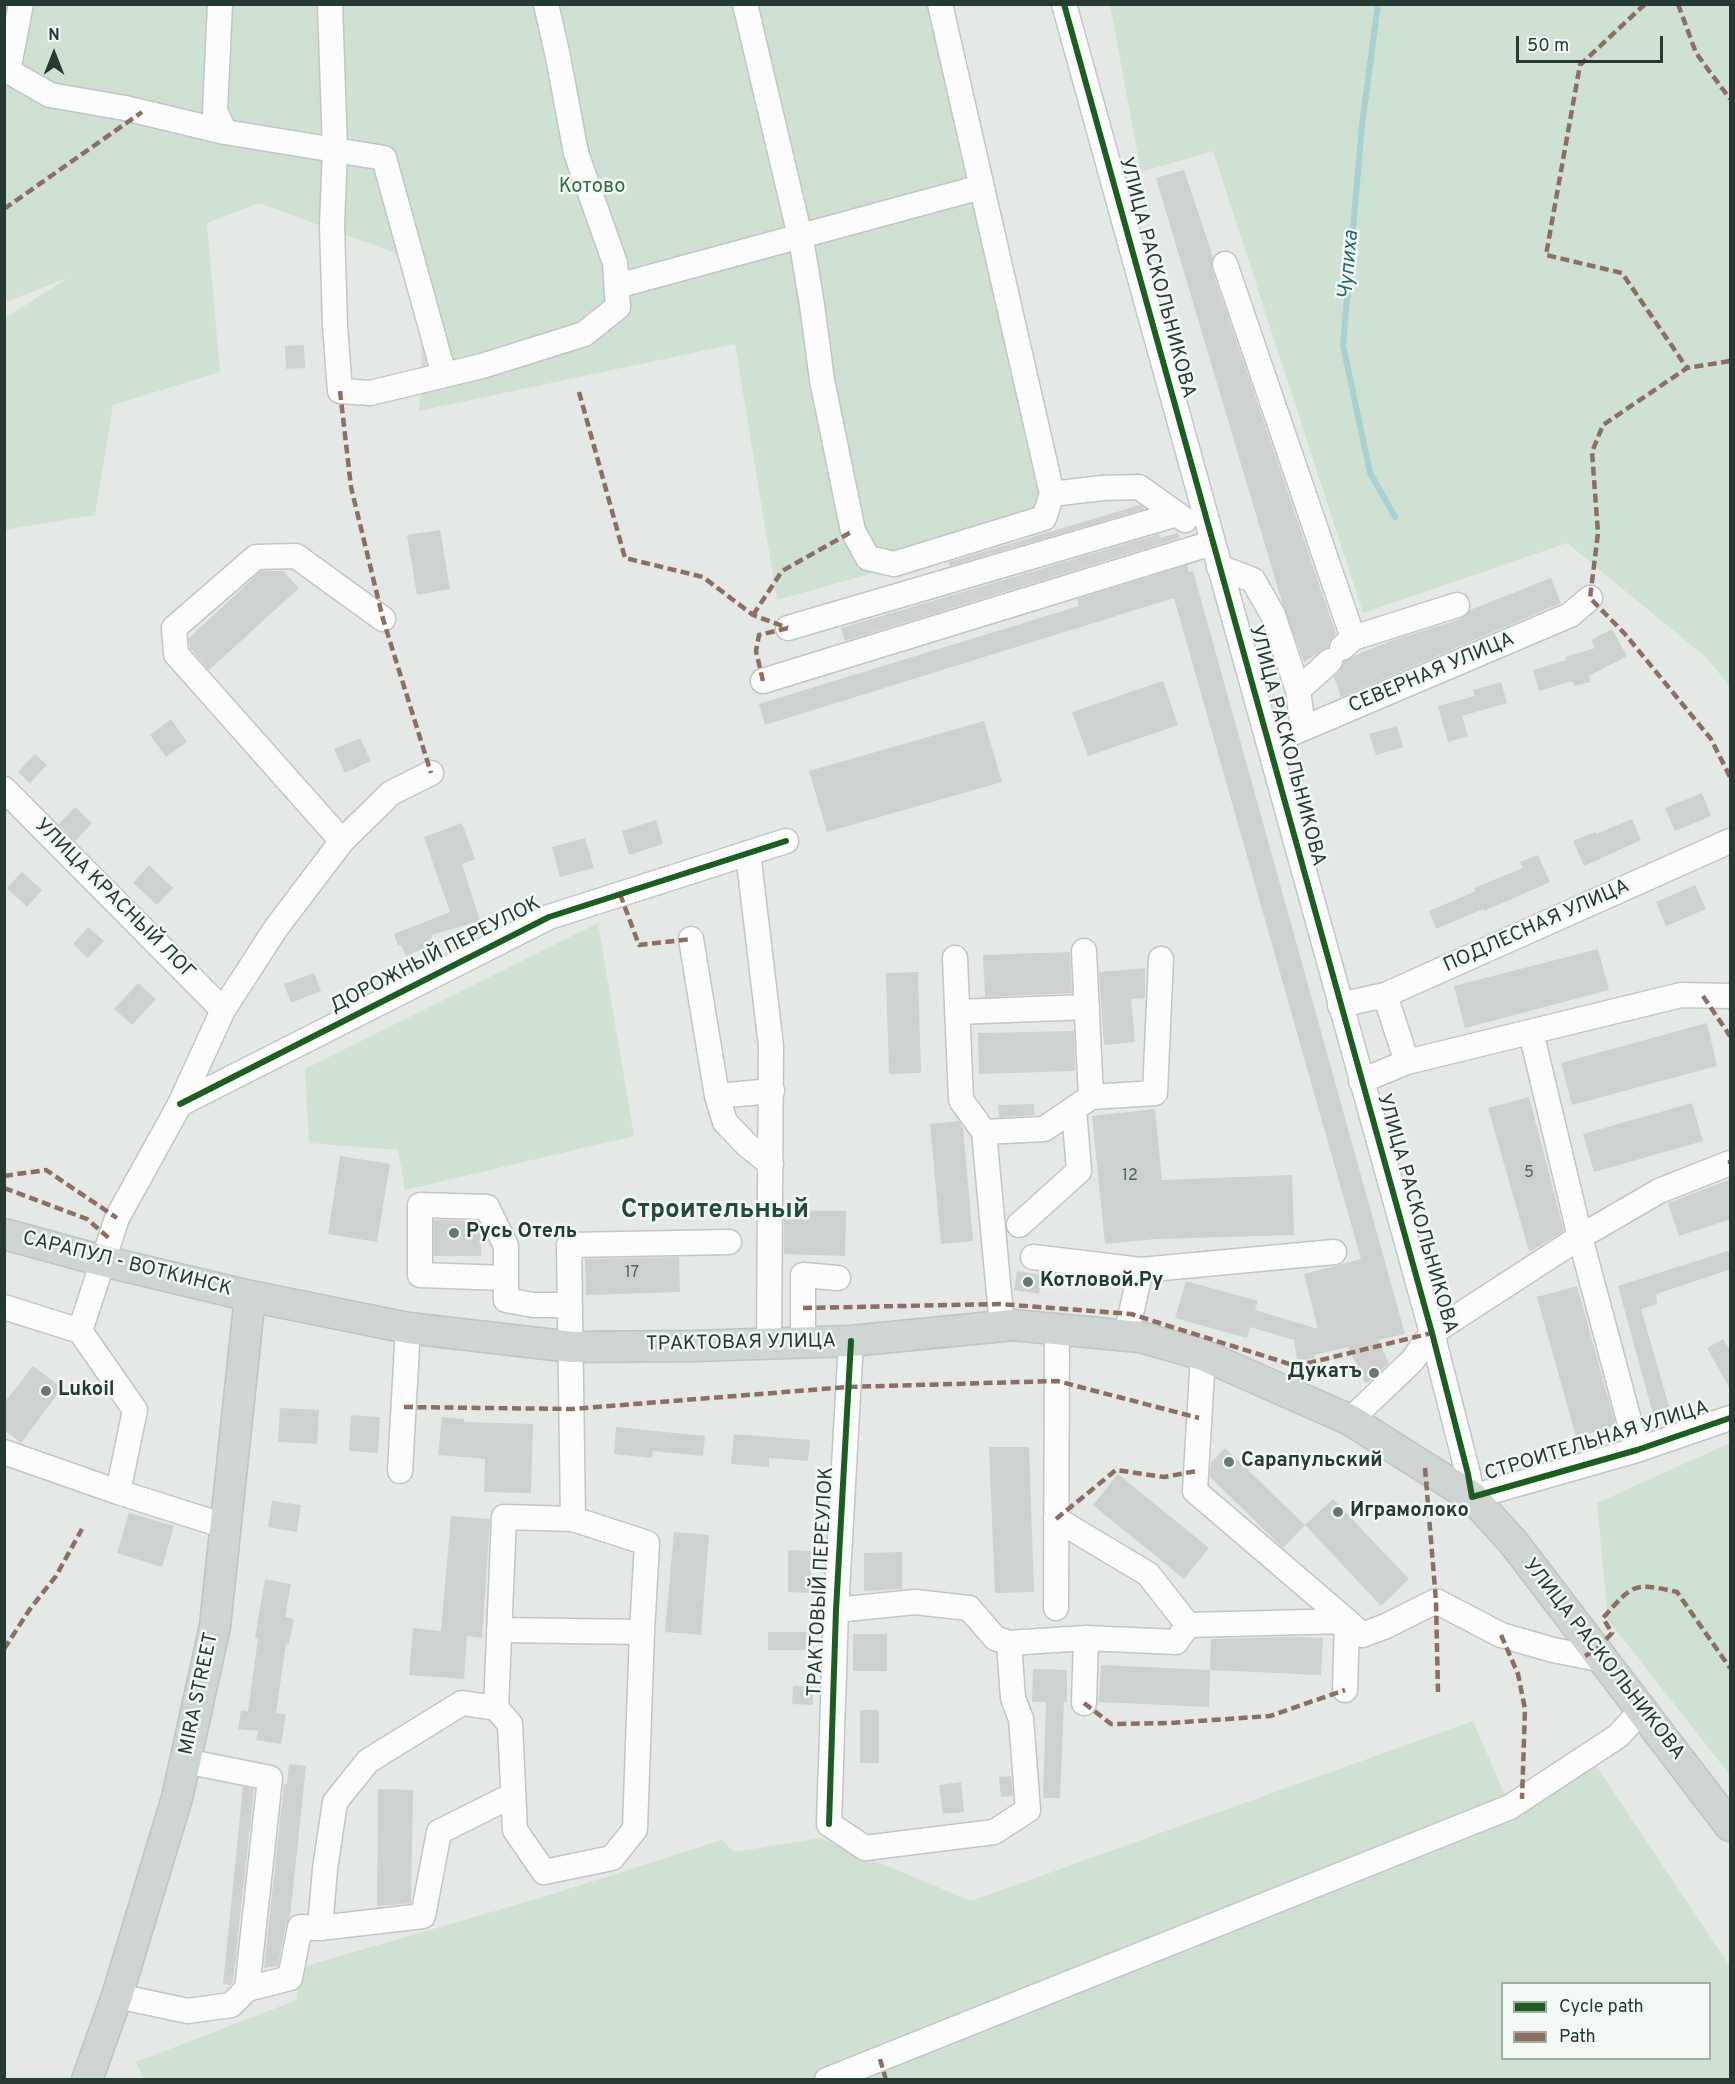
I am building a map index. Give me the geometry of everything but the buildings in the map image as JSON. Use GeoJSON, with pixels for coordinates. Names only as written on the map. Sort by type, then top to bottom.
{"type":"FeatureCollection","features":[{"type":"Feature","properties":{"kind":"main road","name":"САРАПУЛ - ВОТКИНСК"},"geometry":{"type":"LineString","coordinates":[[4,1234],[103,1261],[250,1296]]}},
{"type":"Feature","properties":{"kind":"main road","name":"ТРАКТОВАЯ УЛИЦА"},"geometry":{"type":"LineString","coordinates":[[250,1296],[408,1328],[572,1347],[850,1341],[1013,1325],[1126,1335],[1203,1355],[1356,1423]]}},
{"type":"Feature","properties":{"kind":"main road","name":"MIRA STREET"},"geometry":{"type":"LineString","coordinates":[[87,2079],[117,1996],[177,1798],[215,1626],[250,1296]]}},
{"type":"Feature","properties":{"kind":"main road","name":"УЛИЦА РАСКОЛЬНИКОВА"},"geometry":{"type":"LineString","coordinates":[[1356,1423],[1472,1497],[1513,1542],[1731,1826]]}},
{"type":"Feature","properties":{"kind":"street"},"geometry":{"type":"LineString","coordinates":[[21,4],[6,70],[50,95],[125,108],[225,132],[384,159],[444,375]]}},
{"type":"Feature","properties":{"kind":"street"},"geometry":{"type":"LineString","coordinates":[[220,4],[215,111],[225,132]]}},
{"type":"Feature","properties":{"kind":"street"},"geometry":{"type":"LineString","coordinates":[[330,4],[335,149],[334,326],[340,391],[370,393],[482,366],[584,334],[618,307],[615,262],[576,153],[546,4]]}},
{"type":"Feature","properties":{"kind":"street"},"geometry":{"type":"LineString","coordinates":[[745,4],[800,236],[822,380],[853,531],[868,558],[894,564],[1044,518],[1052,494],[940,4]]}},
{"type":"Feature","properties":{"kind":"street","name":"УЛИЦА РАСКОЛЬНИКОВА"},"geometry":{"type":"LineString","coordinates":[[1064,4],[1432,1333],[1472,1497]]}},
{"type":"Feature","properties":{"kind":"street"},"geometry":{"type":"LineString","coordinates":[[617,286],[981,187]]}},
{"type":"Feature","properties":{"kind":"street"},"geometry":{"type":"LineString","coordinates":[[1225,264],[1342,649]]}},
{"type":"Feature","properties":{"kind":"street"},"geometry":{"type":"LineString","coordinates":[[1052,494],[1102,488],[1139,487],[1212,543]]}},
{"type":"Feature","properties":{"kind":"street"},"geometry":{"type":"LineString","coordinates":[[788,628],[1177,514]]}},
{"type":"Feature","properties":{"kind":"street"},"geometry":{"type":"LineString","coordinates":[[763,681],[1212,543]]}},
{"type":"Feature","properties":{"kind":"street"},"geometry":{"type":"LineString","coordinates":[[342,841],[176,654],[174,628],[256,557],[296,556],[383,619]]}},
{"type":"Feature","properties":{"kind":"street"},"geometry":{"type":"LineString","coordinates":[[1219,567],[1253,580],[1274,615],[1298,690],[1303,728]]}},
{"type":"Feature","properties":{"kind":"street","name":"СЕВЕРНАЯ УЛИЦА"},"geometry":{"type":"LineString","coordinates":[[1269,743],[1570,615],[1590,598]]}},
{"type":"Feature","properties":{"kind":"street"},"geometry":{"type":"LineString","coordinates":[[1298,690],[1342,649],[1457,605]]}},
{"type":"Feature","properties":{"kind":"street"},"geometry":{"type":"LineString","coordinates":[[80,1331],[117,1218],[180,1104],[223,1010],[276,928],[342,841],[391,793],[431,773]]}},
{"type":"Feature","properties":{"kind":"street","name":"УЛИЦА КРАСНЫЙ ЛОГ"},"geometry":{"type":"LineString","coordinates":[[4,789],[223,1010]]}},
{"type":"Feature","properties":{"kind":"street","name":"ДОРОЖНЫЙ ПЕРЕУЛОК"},"geometry":{"type":"LineString","coordinates":[[180,1104],[549,917],[786,841]]}},
{"type":"Feature","properties":{"kind":"street","name":"ПОДЛЕСНАЯ УЛИЦА"},"geometry":{"type":"LineString","coordinates":[[1340,1005],[1385,995],[1731,841]]}},
{"type":"Feature","properties":{"kind":"street"},"geometry":{"type":"LineString","coordinates":[[748,853],[771,1046],[769,1344]]}},
{"type":"Feature","properties":{"kind":"street"},"geometry":{"type":"LineString","coordinates":[[691,939],[717,1096],[725,1122],[747,1145],[771,1164]]}},
{"type":"Feature","properties":{"kind":"street"},"geometry":{"type":"LineString","coordinates":[[1019,1225],[1079,1171],[1087,1007],[1084,951]]}},
{"type":"Feature","properties":{"kind":"street"},"geometry":{"type":"LineString","coordinates":[[955,958],[961,1100],[984,1132],[1002,1326]]}},
{"type":"Feature","properties":{"kind":"street"},"geometry":{"type":"LineString","coordinates":[[984,1132],[1044,1129],[1083,1103],[1155,1093],[1161,959]]}},
{"type":"Feature","properties":{"kind":"street"},"geometry":{"type":"LineString","coordinates":[[1385,995],[1407,1062]]}},
{"type":"Feature","properties":{"kind":"street"},"geometry":{"type":"LineString","coordinates":[[1361,1081],[1407,1062],[1681,995],[1731,996]]}},
{"type":"Feature","properties":{"kind":"street"},"geometry":{"type":"LineString","coordinates":[[957,1012],[1087,1007]]}},
{"type":"Feature","properties":{"kind":"street"},"geometry":{"type":"LineString","coordinates":[[1531,1032],[1580,1237],[1637,1450]]}},
{"type":"Feature","properties":{"kind":"street"},"geometry":{"type":"LineString","coordinates":[[717,1096],[772,1091]]}},
{"type":"Feature","properties":{"kind":"street"},"geometry":{"type":"LineString","coordinates":[[1356,1423],[1412,1361],[1432,1333],[1580,1237],[1659,1191],[1731,1163]]}},
{"type":"Feature","properties":{"kind":"street"},"geometry":{"type":"LineString","coordinates":[[573,1519],[569,1245],[729,1242]]}},
{"type":"Feature","properties":{"kind":"street"},"geometry":{"type":"LineString","coordinates":[[1033,1257],[1140,1270],[1334,1252]]}},
{"type":"Feature","properties":{"kind":"street"},"geometry":{"type":"LineString","coordinates":[[1126,1335],[1140,1270]]}},
{"type":"Feature","properties":{"kind":"street"},"geometry":{"type":"LineString","coordinates":[[802,1343],[803,1275],[838,1278]]}},
{"type":"Feature","properties":{"kind":"street"},"geometry":{"type":"LineString","coordinates":[[506,1278],[506,1300],[533,1305],[570,1305]]}},
{"type":"Feature","properties":{"kind":"street"},"geometry":{"type":"LineString","coordinates":[[4,1307],[80,1331],[135,1410],[118,1492]]}},
{"type":"Feature","properties":{"kind":"street"},"geometry":{"type":"LineString","coordinates":[[400,1471],[408,1328]]}},
{"type":"Feature","properties":{"kind":"street"},"geometry":{"type":"LineString","coordinates":[[1056,1608],[1057,1329]]}},
{"type":"Feature","properties":{"kind":"street","name":"ТРАКТОВЫЙ ПЕРЕУЛОК"},"geometry":{"type":"LineString","coordinates":[[850,1341],[836,1611],[829,1824],[865,1848],[994,1832],[1028,1810],[1022,1719],[1013,1698],[1009,1642]]}},
{"type":"Feature","properties":{"kind":"street"},"geometry":{"type":"LineString","coordinates":[[1203,1355],[1195,1491],[1362,1635],[1386,1626],[1436,1601],[1501,1635],[1553,1650],[1604,1660]]}},
{"type":"Feature","properties":{"kind":"street","name":"СТРОИТЕЛЬНАЯ УЛИЦА"},"geometry":{"type":"LineString","coordinates":[[1472,1497],[1637,1450],[1731,1418]]}},
{"type":"Feature","properties":{"kind":"street"},"geometry":{"type":"LineString","coordinates":[[4,1452],[225,1526]]}},
{"type":"Feature","properties":{"kind":"street"},"geometry":{"type":"LineString","coordinates":[[320,1928],[325,1869],[335,1802],[368,1761],[462,1703],[496,1708],[510,1724],[515,1830],[544,1872],[612,1858],[635,1829],[647,1543],[573,1519],[504,1517],[496,1708]]}},
{"type":"Feature","properties":{"kind":"street"},"geometry":{"type":"LineString","coordinates":[[1056,1519],[1148,1574],[1188,1625]]}},
{"type":"Feature","properties":{"kind":"street"},"geometry":{"type":"LineString","coordinates":[[836,1611],[915,1602],[969,1608],[995,1638],[1009,1642],[1086,1638],[1176,1642],[1188,1625]]}},
{"type":"Feature","properties":{"kind":"street"},"geometry":{"type":"LineString","coordinates":[[1188,1625],[1347,1621]]}},
{"type":"Feature","properties":{"kind":"street"},"geometry":{"type":"LineString","coordinates":[[1345,1690],[1347,1621]]}},
{"type":"Feature","properties":{"kind":"street"},"geometry":{"type":"LineString","coordinates":[[499,1630],[642,1632]]}},
{"type":"Feature","properties":{"kind":"street"},"geometry":{"type":"LineString","coordinates":[[1084,1703],[1086,1638]]}},
{"type":"Feature","properties":{"kind":"street"},"geometry":{"type":"LineString","coordinates":[[827,2079],[1510,1807],[1618,1736],[1642,1710]]}},
{"type":"Feature","properties":{"kind":"street"},"geometry":{"type":"LineString","coordinates":[[185,1761],[270,1778],[247,1989]]}},
{"type":"Feature","properties":{"kind":"street"},"geometry":{"type":"LineString","coordinates":[[117,1996],[188,2011],[231,2005],[247,1989],[290,1978],[300,1927],[320,1928],[423,1916],[439,1832],[513,1795]]}},
{"type":"Feature","properties":{"kind":"green space","name":"Котово"},"geometry":{"type":"Polygon","coordinates":[[[5,5],[944,5],[1055,522],[777,600],[735,344],[419,411],[425,264],[259,203],[207,223],[220,372],[113,405],[95,515],[5,530],[5,318],[68,278],[8,301],[5,298],[5,5]]]}},
{"type":"Feature","properties":{"kind":"green space"},"geometry":{"type":"Polygon","coordinates":[[[1110,5],[1730,5],[1730,687],[1708,659],[1567,543],[1363,613],[1213,151],[1141,172],[1110,5]]]}},
{"type":"Feature","properties":{"kind":"green space"},"geometry":{"type":"Polygon","coordinates":[[[598,923],[634,1136],[405,1190],[398,1150],[309,1143],[305,1069],[598,923]]]}},
{"type":"Feature","properties":{"kind":"green space"},"geometry":{"type":"Polygon","coordinates":[[[1730,1443],[1730,1775],[1608,1620],[1597,1503],[1730,1443]]]}},
{"type":"Feature","properties":{"kind":"green space"},"geometry":{"type":"Polygon","coordinates":[[[1473,1721],[1510,1807],[1595,1764],[1730,1966],[1730,2079],[144,2080],[136,2062],[297,2000],[295,1969],[540,1898],[722,1840],[734,1852],[820,1838],[971,1901],[1473,1721]]]}},
{"type":"Feature","properties":{"kind":"waterway","name":"Чупиха"},"geometry":{"type":"LineString","coordinates":[[1378,4],[1362,125],[1343,345],[1370,473],[1395,517]]}},
{"type":"Feature","properties":{"kind":"marked path"},"geometry":{"type":"LineString","coordinates":[[1645,4],[1580,65],[1546,255],[1622,273],[1687,368]]}},
{"type":"Feature","properties":{"kind":"marked path"},"geometry":{"type":"LineString","coordinates":[[1678,4],[1696,53],[1730,99]]}},
{"type":"Feature","properties":{"kind":"marked path"},"geometry":{"type":"LineString","coordinates":[[4,209],[142,112]]}},
{"type":"Feature","properties":{"kind":"marked path"},"geometry":{"type":"LineString","coordinates":[[1730,361],[1687,368],[1603,425],[1592,452],[1598,533],[1590,598],[1625,634],[1711,739],[1730,777]]}},
{"type":"Feature","properties":{"kind":"marked path"},"geometry":{"type":"LineString","coordinates":[[340,391],[351,487],[383,619],[431,773]]}},
{"type":"Feature","properties":{"kind":"marked path"},"geometry":{"type":"LineString","coordinates":[[579,392],[625,558],[703,577],[753,615],[788,628]]}},
{"type":"Feature","properties":{"kind":"marked path"},"geometry":{"type":"LineString","coordinates":[[753,615],[782,571],[853,531]]}},
{"type":"Feature","properties":{"kind":"marked path"},"geometry":{"type":"LineString","coordinates":[[763,681],[756,651],[759,635],[788,628]]}},
{"type":"Feature","properties":{"kind":"marked path"},"geometry":{"type":"LineString","coordinates":[[620,894],[639,945],[691,939]]}},
{"type":"Feature","properties":{"kind":"marked path"},"geometry":{"type":"LineString","coordinates":[[1703,996],[1730,1036]]}},
{"type":"Feature","properties":{"kind":"marked path"},"geometry":{"type":"LineString","coordinates":[[4,1176],[46,1170],[117,1218]]}},
{"type":"Feature","properties":{"kind":"marked path"},"geometry":{"type":"LineString","coordinates":[[4,1188],[87,1219],[110,1239]]}},
{"type":"Feature","properties":{"kind":"marked path"},"geometry":{"type":"LineString","coordinates":[[803,1308],[1000,1304],[1131,1314],[1296,1366],[1432,1333]]}},
{"type":"Feature","properties":{"kind":"marked path"},"geometry":{"type":"LineString","coordinates":[[404,1407],[572,1409],[848,1387],[1057,1381],[1199,1418]]}},
{"type":"Feature","properties":{"kind":"marked path"},"geometry":{"type":"LineString","coordinates":[[1425,1468],[1436,1601],[1438,1692]]}},
{"type":"Feature","properties":{"kind":"marked path"},"geometry":{"type":"LineString","coordinates":[[1056,1519],[1116,1470],[1164,1477],[1196,1471]]}},
{"type":"Feature","properties":{"kind":"marked path"},"geometry":{"type":"LineString","coordinates":[[4,1649],[30,1609],[56,1576],[82,1529]]}},
{"type":"Feature","properties":{"kind":"marked path"},"geometry":{"type":"LineString","coordinates":[[1585,1656],[1596,1650],[1612,1633],[1603,1618],[1621,1598],[1635,1588],[1651,1587],[1677,1592],[1730,1668]]}},
{"type":"Feature","properties":{"kind":"marked path"},"geometry":{"type":"LineString","coordinates":[[1501,1635],[1518,1674],[1525,1709],[1522,1799]]}},
{"type":"Feature","properties":{"kind":"marked path"},"geometry":{"type":"LineString","coordinates":[[1084,1703],[1111,1724],[1170,1723],[1270,1716],[1345,1690]]}},
{"type":"Feature","properties":{"kind":"marked path"},"geometry":{"type":"LineString","coordinates":[[880,2059],[886,2080]]}},
{"type":"Feature","properties":{"kind":"cycle path"},"geometry":{"type":"LineString","coordinates":[[1064,4],[1432,1333],[1472,1497],[1637,1450],[1730,1418]]}},
{"type":"Feature","properties":{"kind":"cycle path"},"geometry":{"type":"LineString","coordinates":[[180,1104],[549,917],[786,841]]}},
{"type":"Feature","properties":{"kind":"cycle path"},"geometry":{"type":"LineString","coordinates":[[829,1824],[836,1610],[851,1341]]}},
{"type":"Feature","properties":{"kind":"place","name":"Русь Отель"},"geometry":{"type":"Point","coordinates":[454,1233]}},
{"type":"Feature","properties":{"kind":"place","name":"Котловой.Ру"},"geometry":{"type":"Point","coordinates":[1028,1282]}},
{"type":"Feature","properties":{"kind":"place","name":"Дукатъ"},"geometry":{"type":"Point","coordinates":[1374,1373]}},
{"type":"Feature","properties":{"kind":"place","name":"Lukoil"},"geometry":{"type":"Point","coordinates":[46,1391]}},
{"type":"Feature","properties":{"kind":"place","name":"Сарапульский"},"geometry":{"type":"Point","coordinates":[1229,1462]}},
{"type":"Feature","properties":{"kind":"place","name":"Играмолоко"},"geometry":{"type":"Point","coordinates":[1338,1512]}},
{"type":"Feature","properties":{"kind":"district","name":"Строительный"},"geometry":{"type":"Point","coordinates":[715,1212]}}]}
